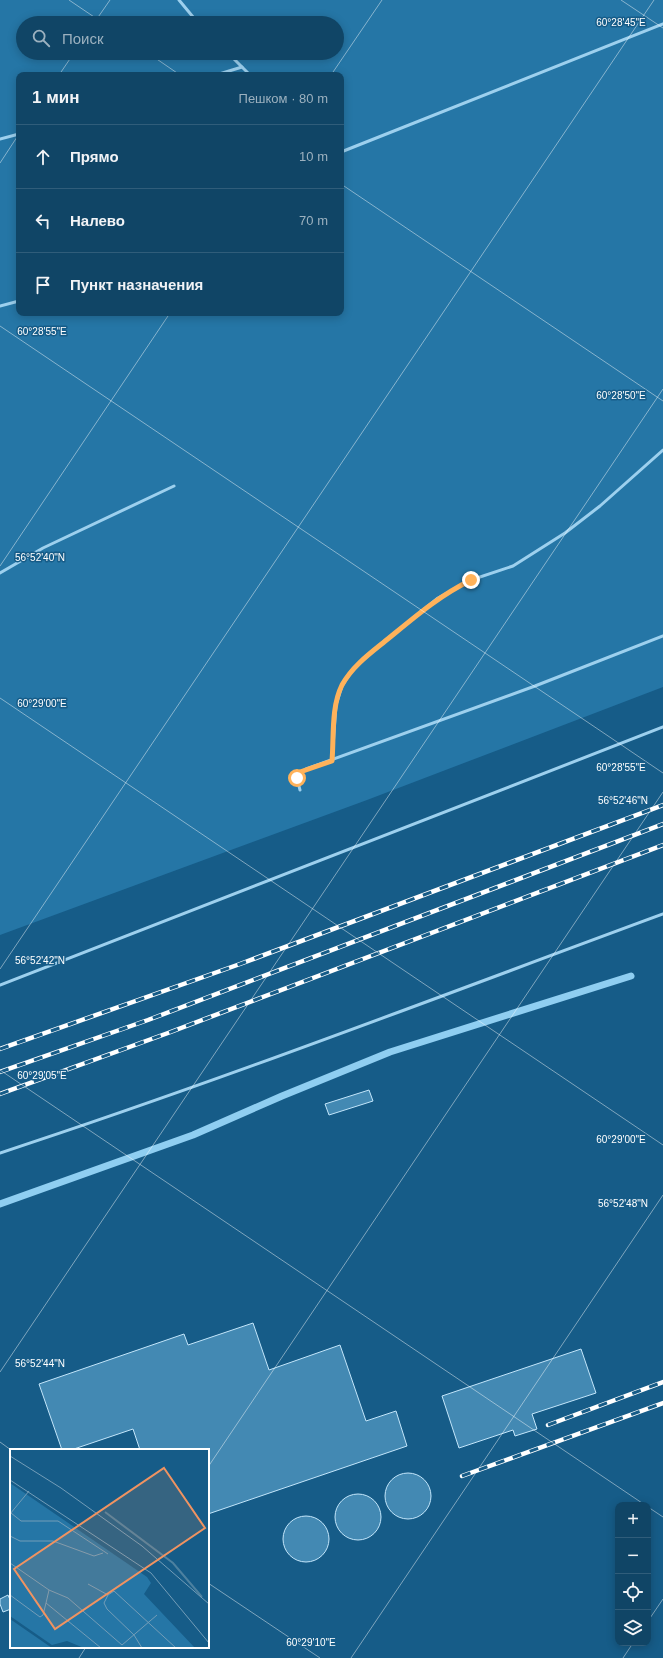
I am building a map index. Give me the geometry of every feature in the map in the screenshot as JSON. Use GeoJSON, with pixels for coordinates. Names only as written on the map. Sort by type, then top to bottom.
{"type":"FeatureCollection","features":[{"type":"Feature","properties":{"kind":"lane"},"geometry":{"type":"LineString","coordinates":[[179,0],[192,16]]}},
{"type":"Feature","properties":{"kind":"lane"},"geometry":{"type":"LineString","coordinates":[[344,151],[663,24]]}},
{"type":"Feature","properties":{"kind":"lane"},"geometry":{"type":"LineString","coordinates":[[235,60],[247,72]]}},
{"type":"Feature","properties":{"kind":"lane"},"geometry":{"type":"LineString","coordinates":[[226,72],[242,67]]}},
{"type":"Feature","properties":{"kind":"lane"},"geometry":{"type":"LineString","coordinates":[[0,139],[16,135]]}},
{"type":"Feature","properties":{"kind":"lane"},"geometry":{"type":"LineString","coordinates":[[0,306],[16,302]]}},
{"type":"Feature","properties":{"kind":"lane"},"geometry":{"type":"LineString","coordinates":[[332,761],[336,705],[340,692],[350,672],[364,658],[438,598],[471,580],[513,566],[566,533],[600,506],[663,450]]}},
{"type":"Feature","properties":{"kind":"lane"},"geometry":{"type":"LineString","coordinates":[[0,573],[43,548],[174,486]]}},
{"type":"Feature","properties":{"kind":"lane"},"geometry":{"type":"LineString","coordinates":[[300,790],[297,778],[300,772],[535,686],[663,636]]}},
{"type":"Feature","properties":{"kind":"lane"},"geometry":{"type":"LineString","coordinates":[[0,985],[663,727]]}},
{"type":"Feature","properties":{"kind":"lane"},"geometry":{"type":"LineString","coordinates":[[0,1153],[273,1058],[663,914]]}},
{"type":"Feature","properties":{"kind":"shaded area"},"geometry":{"type":"Polygon","coordinates":[[[0,0],[663,0],[663,687],[367,800],[0,935],[0,0]]]}},
{"type":"Feature","properties":{"kind":"building"},"geometry":{"type":"Polygon","coordinates":[[[369,1090],[373,1101],[329,1115],[325,1104],[369,1090]]]}},
{"type":"Feature","properties":{"kind":"building"},"geometry":{"type":"Polygon","coordinates":[[[253,1323],[269,1370],[340,1345],[366,1421],[396,1411],[407,1446],[209,1514],[209,1449],[140,1449],[133,1429],[74,1449],[62,1449],[39,1384],[184,1334],[188,1345],[253,1323]]]}},
{"type":"Feature","properties":{"kind":"building"},"geometry":{"type":"Polygon","coordinates":[[[581,1349],[596,1393],[532,1414],[537,1429],[515,1436],[513,1430],[459,1448],[442,1396],[581,1349]]]}},
{"type":"Feature","properties":{"kind":"building"},"geometry":{"type":"Polygon","coordinates":[[[413,1473],[425,1479],[430,1487],[430,1505],[425,1513],[417,1518],[403,1519],[391,1513],[386,1505],[385,1491],[391,1479],[399,1474],[413,1473]]]}},
{"type":"Feature","properties":{"kind":"building"},"geometry":{"type":"Polygon","coordinates":[[[363,1494],[375,1500],[380,1508],[380,1526],[375,1534],[367,1539],[353,1540],[341,1534],[336,1526],[335,1512],[341,1500],[349,1495],[363,1494]]]}},
{"type":"Feature","properties":{"kind":"building"},"geometry":{"type":"Polygon","coordinates":[[[311,1516],[323,1522],[328,1530],[328,1548],[323,1556],[315,1561],[301,1562],[289,1556],[284,1548],[283,1534],[289,1522],[297,1517],[311,1516]]]}},
{"type":"Feature","properties":{"kind":"building"},"geometry":{"type":"Polygon","coordinates":[[[8,1595],[10,1600],[10,1609],[3,1612],[0,1599],[8,1595]]]}},
{"type":"Feature","properties":{"kind":"waterway"},"geometry":{"type":"LineString","coordinates":[[0,1204],[193,1135],[282,1096],[390,1052],[631,976]]}},
{"type":"Feature","properties":{"kind":"railway"},"geometry":{"type":"LineString","coordinates":[[0,1049],[240,964],[663,805]]}},
{"type":"Feature","properties":{"kind":"railway"},"geometry":{"type":"LineString","coordinates":[[0,1072],[148,1020],[663,824]]}},
{"type":"Feature","properties":{"kind":"railway"},"geometry":{"type":"LineString","coordinates":[[0,1094],[168,1033],[663,845]]}},
{"type":"Feature","properties":{"kind":"railway"},"geometry":{"type":"LineString","coordinates":[[548,1425],[663,1382]]}},
{"type":"Feature","properties":{"kind":"railway"},"geometry":{"type":"LineString","coordinates":[[462,1476],[663,1403]]}},
{"type":"Feature","properties":{"kind":"route"},"geometry":{"type":"LineString","coordinates":[[297,778],[300,772],[306,769],[332,761],[336,705],[342,686],[350,672],[364,658],[438,598],[471,580]]}}]}
